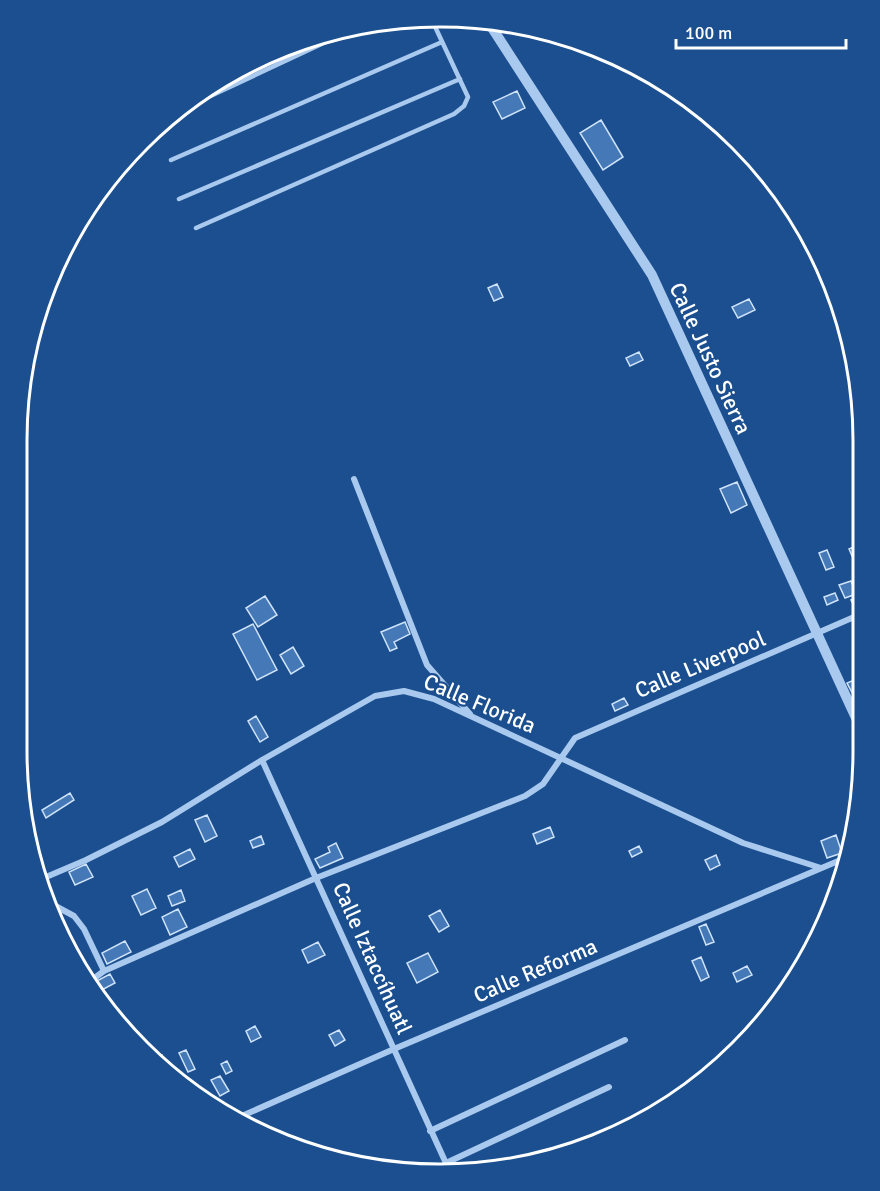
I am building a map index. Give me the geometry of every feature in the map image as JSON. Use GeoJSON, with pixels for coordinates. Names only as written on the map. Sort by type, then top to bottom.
{"type":"FeatureCollection","features":[{"type":"Feature","properties":{"kind":"street","name":"Calle Justo Sierra"},"geometry":{"type":"LineString","coordinates":[[495,31],[651,276],[853,712]]}},
{"type":"Feature","properties":{"kind":"street"},"geometry":{"type":"LineString","coordinates":[[354,479],[427,665],[472,717]]}},
{"type":"Feature","properties":{"kind":"street","name":"Calle Liverpool"},"geometry":{"type":"LineString","coordinates":[[95,977],[316,878],[525,796],[543,784],[575,738],[586,732],[853,618]]}},
{"type":"Feature","properties":{"kind":"street","name":"Calle Florida"},"geometry":{"type":"LineString","coordinates":[[47,877],[162,822],[262,760],[375,696],[404,691],[434,699],[743,843],[821,868]]}},
{"type":"Feature","properties":{"kind":"street","name":"Calle Iztaccíhuatl"},"geometry":{"type":"LineString","coordinates":[[262,760],[446,1164]]}},
{"type":"Feature","properties":{"kind":"street","name":"Calle Reforma"},"geometry":{"type":"LineString","coordinates":[[245,1115],[838,861]]}},
{"type":"Feature","properties":{"kind":"street"},"geometry":{"type":"LineString","coordinates":[[57,907],[74,916],[84,929],[104,971]]}},
{"type":"Feature","properties":{"kind":"street"},"geometry":{"type":"LineString","coordinates":[[430,1131],[625,1040]]}},
{"type":"Feature","properties":{"kind":"street"},"geometry":{"type":"LineString","coordinates":[[447,1164],[609,1086]]}},
{"type":"Feature","properties":{"kind":"lane"},"geometry":{"type":"LineString","coordinates":[[196,228],[454,114],[464,106],[468,97],[436,27]]}},
{"type":"Feature","properties":{"kind":"lane"},"geometry":{"type":"LineString","coordinates":[[171,160],[442,42]]}},
{"type":"Feature","properties":{"kind":"lane"},"geometry":{"type":"LineString","coordinates":[[218,92],[318,46]]}},
{"type":"Feature","properties":{"kind":"lane"},"geometry":{"type":"LineString","coordinates":[[179,200],[460,79]]}},
{"type":"Feature","properties":{"kind":"building"},"geometry":{"type":"Polygon","coordinates":[[[517,91],[525,108],[502,119],[493,102],[517,91]]]}},
{"type":"Feature","properties":{"kind":"building"},"geometry":{"type":"Polygon","coordinates":[[[601,120],[623,157],[603,170],[580,133],[601,120]]]}},
{"type":"Feature","properties":{"kind":"building"},"geometry":{"type":"Polygon","coordinates":[[[497,284],[503,297],[494,301],[488,288],[497,284]]]}},
{"type":"Feature","properties":{"kind":"building"},"geometry":{"type":"Polygon","coordinates":[[[749,299],[755,310],[738,318],[732,307],[749,299]]]}},
{"type":"Feature","properties":{"kind":"building"},"geometry":{"type":"Polygon","coordinates":[[[639,352],[643,360],[630,366],[626,358],[639,352]]]}},
{"type":"Feature","properties":{"kind":"building"},"geometry":{"type":"Polygon","coordinates":[[[737,482],[747,505],[731,513],[720,489],[737,482]]]}},
{"type":"Feature","properties":{"kind":"building"},"geometry":{"type":"Polygon","coordinates":[[[827,550],[834,567],[826,570],[819,553],[827,550]]]}},
{"type":"Feature","properties":{"kind":"building"},"geometry":{"type":"Polygon","coordinates":[[[851,581],[853,595],[845,598],[839,585],[851,581]]]}},
{"type":"Feature","properties":{"kind":"building"},"geometry":{"type":"Polygon","coordinates":[[[835,593],[838,600],[827,605],[824,597],[835,593]]]}},
{"type":"Feature","properties":{"kind":"building"},"geometry":{"type":"Polygon","coordinates":[[[265,596],[277,615],[258,627],[246,608],[265,596]]]}},
{"type":"Feature","properties":{"kind":"building"},"geometry":{"type":"Polygon","coordinates":[[[405,622],[410,634],[394,642],[397,648],[390,651],[381,632],[405,622]]]}},
{"type":"Feature","properties":{"kind":"building"},"geometry":{"type":"Polygon","coordinates":[[[253,624],[277,670],[257,680],[233,634],[253,624]]]}},
{"type":"Feature","properties":{"kind":"building"},"geometry":{"type":"Polygon","coordinates":[[[293,647],[304,666],[291,674],[280,655],[293,647]]]}},
{"type":"Feature","properties":{"kind":"building"},"geometry":{"type":"Polygon","coordinates":[[[853,680],[853,694],[847,683],[853,680]]]}},
{"type":"Feature","properties":{"kind":"building"},"geometry":{"type":"Polygon","coordinates":[[[624,698],[628,705],[615,711],[612,704],[624,698]]]}},
{"type":"Feature","properties":{"kind":"building"},"geometry":{"type":"Polygon","coordinates":[[[256,716],[268,737],[260,742],[248,721],[256,716]]]}},
{"type":"Feature","properties":{"kind":"building"},"geometry":{"type":"Polygon","coordinates":[[[70,793],[74,800],[46,818],[42,810],[70,793]]]}},
{"type":"Feature","properties":{"kind":"building"},"geometry":{"type":"Polygon","coordinates":[[[207,815],[217,836],[205,842],[195,820],[207,815]]]}},
{"type":"Feature","properties":{"kind":"building"},"geometry":{"type":"Polygon","coordinates":[[[550,827],[554,837],[537,844],[533,834],[550,827]]]}},
{"type":"Feature","properties":{"kind":"building"},"geometry":{"type":"Polygon","coordinates":[[[836,835],[840,854],[827,858],[821,841],[836,835]]]}},
{"type":"Feature","properties":{"kind":"building"},"geometry":{"type":"Polygon","coordinates":[[[261,836],[264,844],[253,848],[250,841],[261,836]]]}},
{"type":"Feature","properties":{"kind":"building"},"geometry":{"type":"Polygon","coordinates":[[[336,843],[343,858],[320,868],[315,859],[330,852],[328,847],[336,843]]]}},
{"type":"Feature","properties":{"kind":"building"},"geometry":{"type":"Polygon","coordinates":[[[639,846],[642,852],[632,857],[629,851],[639,846]]]}},
{"type":"Feature","properties":{"kind":"building"},"geometry":{"type":"Polygon","coordinates":[[[190,849],[195,859],[179,867],[174,857],[190,849]]]}},
{"type":"Feature","properties":{"kind":"building"},"geometry":{"type":"Polygon","coordinates":[[[716,855],[720,865],[710,870],[705,860],[716,855]]]}},
{"type":"Feature","properties":{"kind":"building"},"geometry":{"type":"Polygon","coordinates":[[[86,864],[93,877],[75,885],[69,872],[86,864]]]}},
{"type":"Feature","properties":{"kind":"building"},"geometry":{"type":"Polygon","coordinates":[[[147,889],[156,908],[141,915],[132,896],[147,889]]]}},
{"type":"Feature","properties":{"kind":"building"},"geometry":{"type":"Polygon","coordinates":[[[181,890],[185,901],[172,906],[168,896],[181,890]]]}},
{"type":"Feature","properties":{"kind":"building"},"geometry":{"type":"Polygon","coordinates":[[[178,909],[187,927],[170,935],[162,917],[178,909]]]}},
{"type":"Feature","properties":{"kind":"building"},"geometry":{"type":"Polygon","coordinates":[[[440,910],[449,926],[439,932],[429,916],[440,910]]]}},
{"type":"Feature","properties":{"kind":"building"},"geometry":{"type":"Polygon","coordinates":[[[706,924],[714,942],[706,945],[699,927],[706,924]]]}},
{"type":"Feature","properties":{"kind":"building"},"geometry":{"type":"Polygon","coordinates":[[[125,941],[131,952],[107,964],[102,953],[125,941]]]}},
{"type":"Feature","properties":{"kind":"building"},"geometry":{"type":"Polygon","coordinates":[[[318,942],[325,955],[308,963],[302,950],[318,942]]]}},
{"type":"Feature","properties":{"kind":"building"},"geometry":{"type":"Polygon","coordinates":[[[428,953],[438,972],[417,983],[407,963],[428,953]]]}},
{"type":"Feature","properties":{"kind":"building"},"geometry":{"type":"Polygon","coordinates":[[[701,957],[709,977],[701,981],[692,961],[701,957]]]}},
{"type":"Feature","properties":{"kind":"building"},"geometry":{"type":"Polygon","coordinates":[[[747,966],[752,975],[737,982],[733,973],[747,966]]]}},
{"type":"Feature","properties":{"kind":"building"},"geometry":{"type":"Polygon","coordinates":[[[110,974],[115,983],[103,989],[97,981],[110,974]]]}},
{"type":"Feature","properties":{"kind":"building"},"geometry":{"type":"Polygon","coordinates":[[[255,1026],[261,1037],[251,1042],[246,1031],[255,1026]]]}},
{"type":"Feature","properties":{"kind":"building"},"geometry":{"type":"Polygon","coordinates":[[[339,1030],[345,1040],[335,1046],[329,1035],[339,1030]]]}},
{"type":"Feature","properties":{"kind":"building"},"geometry":{"type":"Polygon","coordinates":[[[186,1050],[195,1069],[188,1072],[179,1053],[186,1050]]]}},
{"type":"Feature","properties":{"kind":"building"},"geometry":{"type":"Polygon","coordinates":[[[227,1061],[232,1071],[226,1074],[221,1064],[227,1061]]]}},
{"type":"Feature","properties":{"kind":"building"},"geometry":{"type":"Polygon","coordinates":[[[220,1076],[229,1091],[220,1096],[211,1080],[220,1076]]]}}]}
